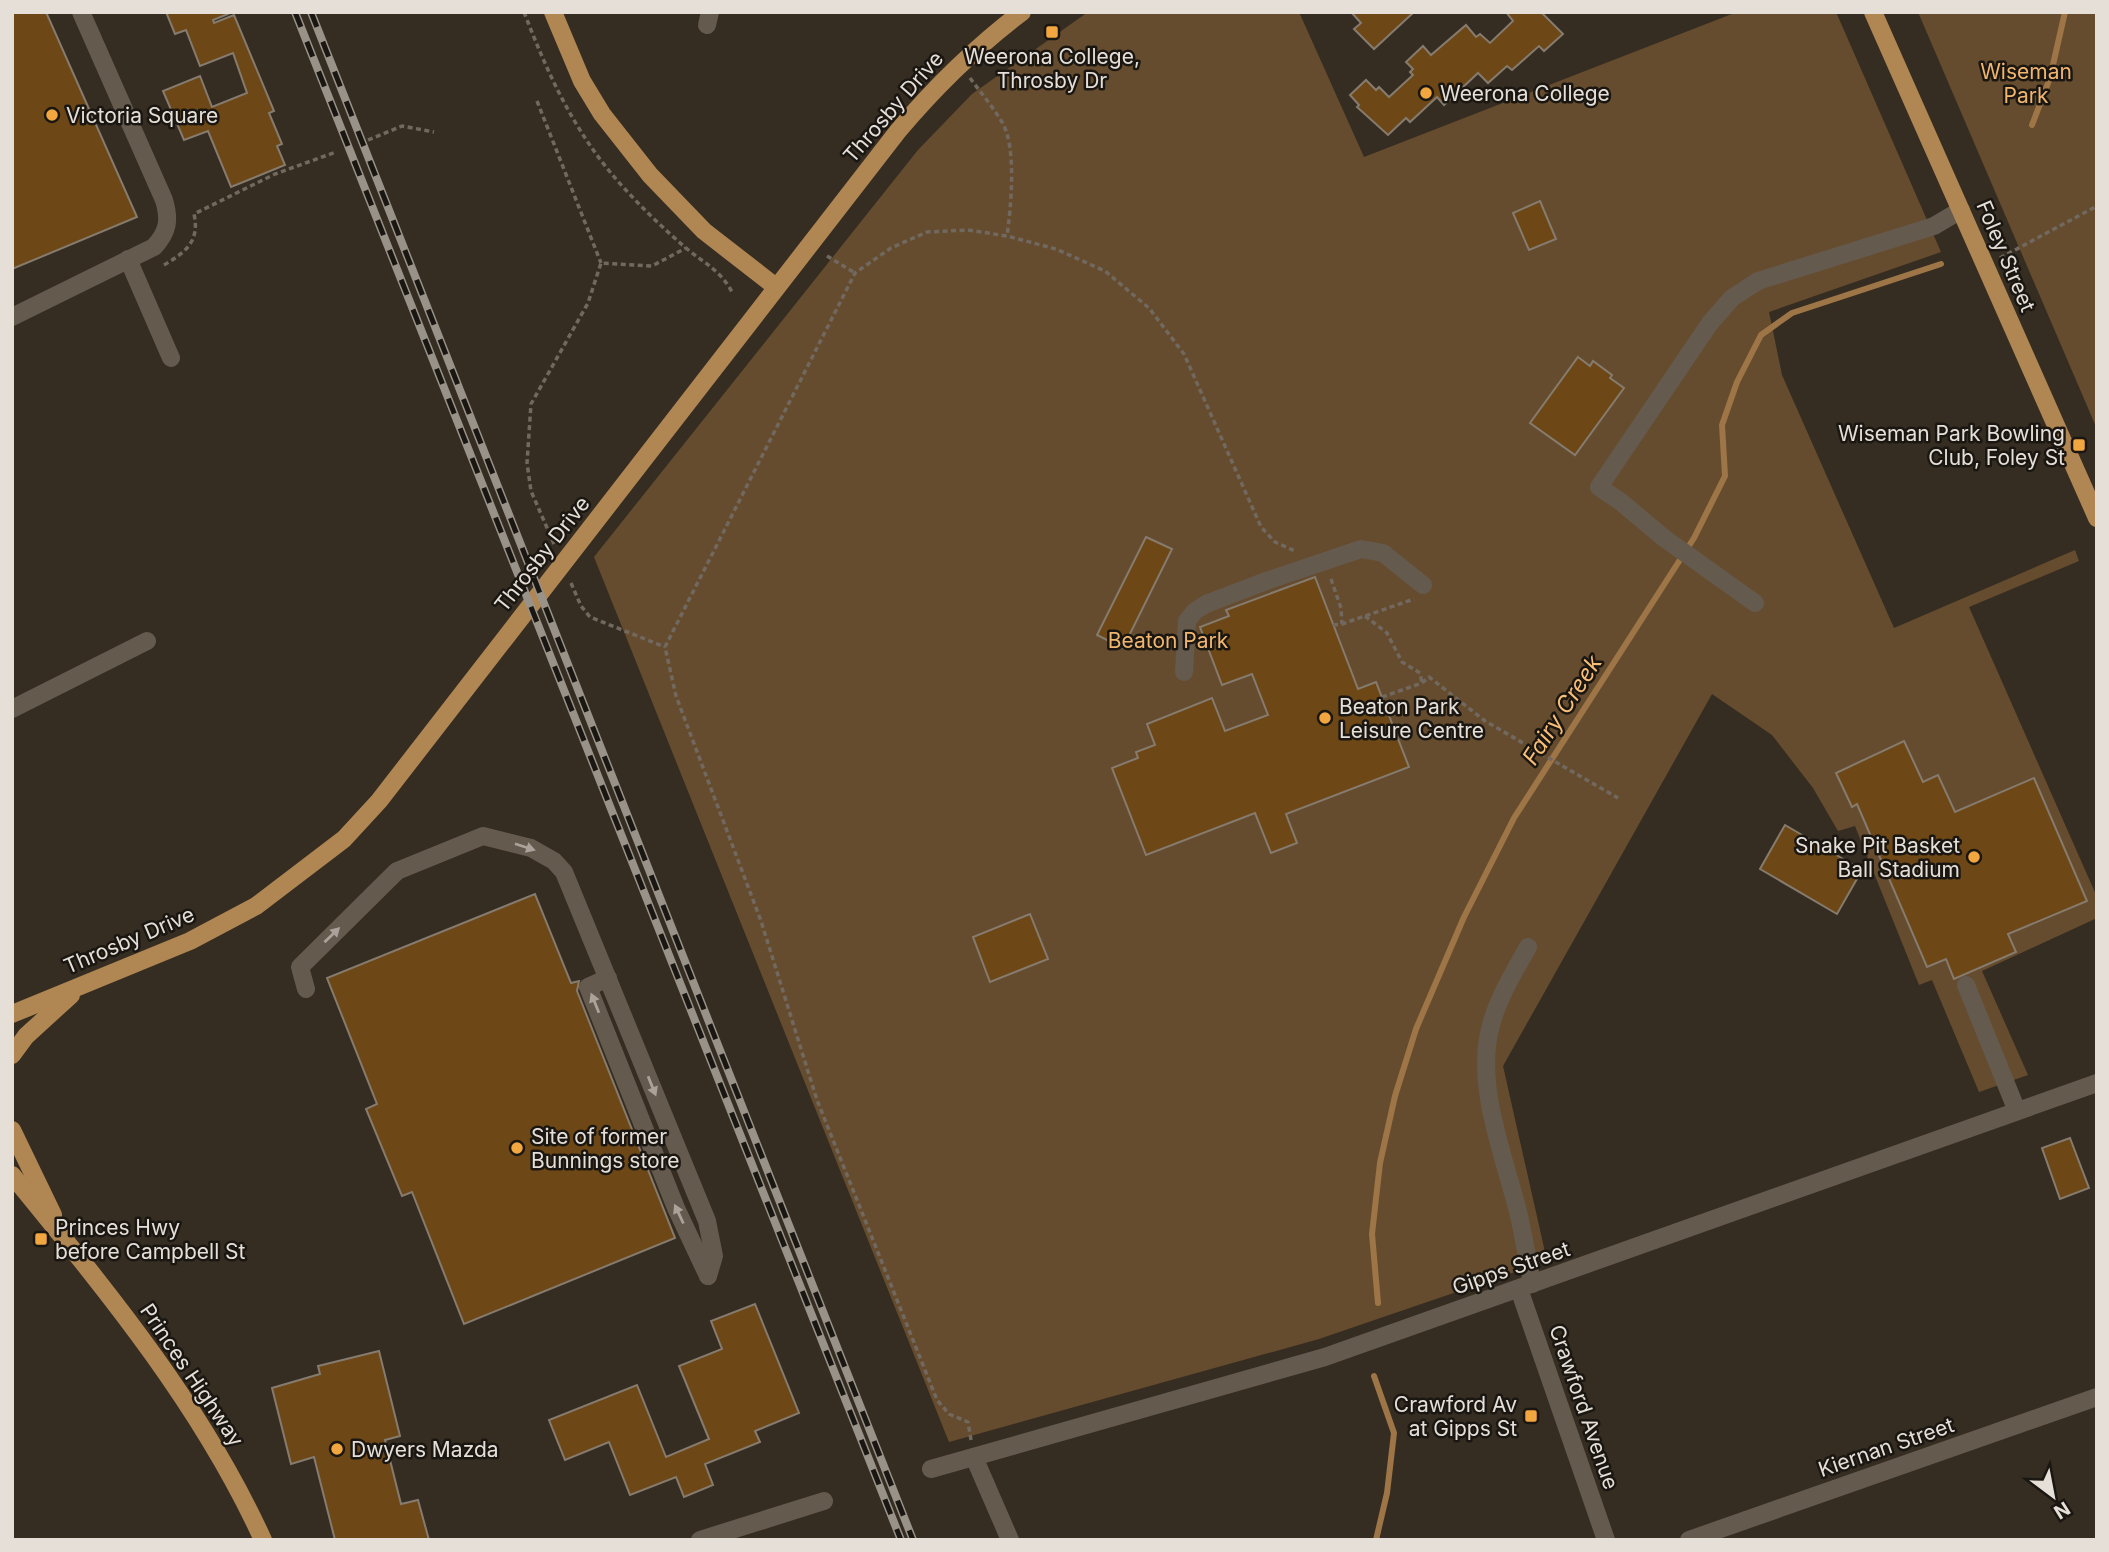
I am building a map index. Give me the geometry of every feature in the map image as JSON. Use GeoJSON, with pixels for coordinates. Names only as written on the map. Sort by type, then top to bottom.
{"type":"FeatureCollection","features":[{"type":"Feature","properties":{"kind":"main road"},"geometry":{"type":"LineString","coordinates":[[553,12],[582,81],[602,114],[650,174],[704,231],[776,287]]}},
{"type":"Feature","properties":{"kind":"main road","name":"Throsby Drive"},"geometry":{"type":"LineString","coordinates":[[12,1014],[190,941],[256,906],[344,838],[379,801],[898,131],[926,97],[959,65],[1022,12]]}},
{"type":"Feature","properties":{"kind":"main road","name":"Foley Street"},"geometry":{"type":"LineString","coordinates":[[1872,12],[2097,519]]}},
{"type":"Feature","properties":{"kind":"main road"},"geometry":{"type":"LineString","coordinates":[[12,1055],[26,1037],[81,986]]}},
{"type":"Feature","properties":{"kind":"main road","name":"Princes Highway"},"geometry":{"type":"LineString","coordinates":[[12,1130],[68,1245]]}},
{"type":"Feature","properties":{"kind":"main road","name":"Princes Highway"},"geometry":{"type":"LineString","coordinates":[[12,1175],[181,1392],[225,1464],[263,1540]]}},
{"type":"Feature","properties":{"kind":"street"},"geometry":{"type":"LineString","coordinates":[[12,317],[154,247],[163,238],[168,227],[164,200],[81,12]]}},
{"type":"Feature","properties":{"kind":"street"},"geometry":{"type":"LineString","coordinates":[[1755,603],[1664,538],[1600,487],[1721,310],[1739,292],[1758,281],[1934,226],[1961,210]]}},
{"type":"Feature","properties":{"kind":"street"},"geometry":{"type":"LineString","coordinates":[[128,259],[171,358]]}},
{"type":"Feature","properties":{"kind":"street"},"geometry":{"type":"LineString","coordinates":[[1184,673],[1187,621],[1195,611],[1206,604],[1319,563],[1361,549],[1372,549],[1383,553],[1419,592]]}},
{"type":"Feature","properties":{"kind":"street"},"geometry":{"type":"LineString","coordinates":[[12,709],[147,640]]}},
{"type":"Feature","properties":{"kind":"street"},"geometry":{"type":"LineString","coordinates":[[306,989],[300,967],[397,871],[484,836],[531,848],[559,867],[564,872],[608,978],[707,1221],[714,1256],[709,1276],[676,1208],[588,987],[608,978]]}},
{"type":"Feature","properties":{"kind":"street","name":"Crawford Avenue"},"geometry":{"type":"LineString","coordinates":[[1528,947],[1507,985],[1490,1026],[1486,1072],[1494,1122],[1519,1216],[1526,1287],[1606,1540]]}},
{"type":"Feature","properties":{"kind":"street"},"geometry":{"type":"LineString","coordinates":[[1966,985],[2017,1111]]}},
{"type":"Feature","properties":{"kind":"street","name":"Gipps Street"},"geometry":{"type":"LineString","coordinates":[[931,1469],[1325,1357],[2097,1083]]}},
{"type":"Feature","properties":{"kind":"street","name":"Kiernan Street"},"geometry":{"type":"LineString","coordinates":[[1689,1540],[2097,1397]]}},
{"type":"Feature","properties":{"kind":"street"},"geometry":{"type":"LineString","coordinates":[[974,1457],[1010,1540]]}},
{"type":"Feature","properties":{"kind":"street"},"geometry":{"type":"LineString","coordinates":[[700,1540],[824,1501]]}},
{"type":"Feature","properties":{"kind":"path"},"geometry":{"type":"LineString","coordinates":[[524,12],[558,93],[586,139],[624,188],[686,248],[725,278],[732,292]]}},
{"type":"Feature","properties":{"kind":"path"},"geometry":{"type":"LineString","coordinates":[[959,65],[1004,125],[1010,150],[1012,197],[1007,236]]}},
{"type":"Feature","properties":{"kind":"path"},"geometry":{"type":"LineString","coordinates":[[537,101],[601,263],[588,303],[531,404],[527,463],[531,491],[558,555]]}},
{"type":"Feature","properties":{"kind":"path"},"geometry":{"type":"LineString","coordinates":[[368,140],[402,126],[434,132]]}},
{"type":"Feature","properties":{"kind":"path"},"geometry":{"type":"LineString","coordinates":[[161,266],[192,243],[197,228],[194,214],[275,174],[336,152]]}},
{"type":"Feature","properties":{"kind":"path"},"geometry":{"type":"LineString","coordinates":[[1985,267],[2097,206]]}},
{"type":"Feature","properties":{"kind":"path"},"geometry":{"type":"LineString","coordinates":[[974,1457],[968,1422],[949,1414],[937,1400],[817,1100],[761,921],[676,696],[665,647],[855,273],[891,248],[927,232],[968,230],[1007,236],[1056,249],[1105,271],[1149,308],[1184,354],[1261,527],[1275,542],[1319,563],[1341,608],[1342,624]]}},
{"type":"Feature","properties":{"kind":"path"},"geometry":{"type":"LineString","coordinates":[[601,263],[652,266],[686,248]]}},
{"type":"Feature","properties":{"kind":"path"},"geometry":{"type":"LineString","coordinates":[[827,256],[855,273]]}},
{"type":"Feature","properties":{"kind":"path"},"geometry":{"type":"LineString","coordinates":[[569,580],[581,606],[590,617],[665,647]]}},
{"type":"Feature","properties":{"kind":"path"},"geometry":{"type":"LineString","coordinates":[[1334,625],[1365,616],[1419,592]]}},
{"type":"Feature","properties":{"kind":"path"},"geometry":{"type":"LineString","coordinates":[[1365,616],[1387,633],[1402,662],[1420,673],[1422,683]]}},
{"type":"Feature","properties":{"kind":"path"},"geometry":{"type":"LineString","coordinates":[[1382,697],[1422,683],[1429,677],[1496,727],[1618,797]]}},
{"type":"Feature","properties":{"kind":"green space","name":"Beaton Park"},"geometry":{"type":"Polygon","coordinates":[[[1088,12],[1299,12],[1364,157],[1737,12],[1836,12],[1941,252],[1769,312],[1782,375],[1894,628],[2075,550],[2079,561],[1969,607],[2097,897],[2097,918],[1982,971],[2028,1075],[1979,1092],[1932,980],[1919,985],[1855,826],[1838,831],[1813,788],[1772,735],[1712,694],[1503,1066],[1547,1261],[1319,1339],[949,1442],[594,557],[918,150],[972,94],[1088,12]]]}},
{"type":"Feature","properties":{"kind":"green space","name":"Wiseman Park"},"geometry":{"type":"Polygon","coordinates":[[[1918,12],[2097,12],[2097,429],[1918,12]]]}},
{"type":"Feature","properties":{"kind":"building","name":"Victoria Square"},"geometry":{"type":"Polygon","coordinates":[[[12,12],[46,12],[137,217],[12,269],[12,12]]]}},
{"type":"Feature","properties":{"kind":"building"},"geometry":{"type":"Polygon","coordinates":[[[166,12],[227,12],[228,14],[213,20],[214,23],[234,15],[274,111],[269,113],[282,144],[277,146],[285,165],[231,187],[208,131],[184,140],[163,91],[200,76],[212,107],[247,93],[233,53],[200,66],[186,30],[175,34],[166,12]]]}},
{"type":"Feature","properties":{"kind":"building"},"geometry":{"type":"Polygon","coordinates":[[[1351,12],[1414,12],[1374,49],[1354,29],[1361,23],[1351,12]]]}},
{"type":"Feature","properties":{"kind":"building"},"geometry":{"type":"Polygon","coordinates":[[[1506,12],[1541,12],[1563,34],[1544,51],[1539,46],[1512,70],[1507,66],[1488,83],[1478,73],[1444,105],[1437,97],[1410,122],[1406,118],[1388,135],[1357,107],[1359,105],[1350,95],[1366,80],[1389,97],[1413,75],[1410,72],[1413,69],[1406,62],[1423,46],[1431,55],[1466,25],[1476,37],[1480,34],[1490,43],[1513,21],[1506,12]]]}},
{"type":"Feature","properties":{"kind":"building"},"geometry":{"type":"Polygon","coordinates":[[[1540,201],[1556,239],[1529,250],[1513,213],[1540,201]]]}},
{"type":"Feature","properties":{"kind":"building"},"geometry":{"type":"Polygon","coordinates":[[[1578,357],[1590,366],[1593,361],[1624,388],[1575,455],[1530,423],[1578,357]]]}},
{"type":"Feature","properties":{"kind":"building"},"geometry":{"type":"Polygon","coordinates":[[[1146,537],[1172,549],[1123,648],[1097,635],[1146,537]]]}},
{"type":"Feature","properties":{"kind":"building","name":"Beaton Park Leisure Centre"},"geometry":{"type":"Polygon","coordinates":[[[1315,577],[1358,689],[1376,682],[1409,767],[1286,814],[1297,843],[1271,853],[1255,813],[1146,855],[1112,768],[1138,758],[1136,752],[1155,745],[1147,724],[1212,698],[1225,731],[1268,715],[1252,674],[1222,685],[1200,627],[1229,616],[1226,610],[1315,577]]]}},
{"type":"Feature","properties":{"kind":"building","name":"Snake Pit Basket Ball Stadium"},"geometry":{"type":"Polygon","coordinates":[[[1904,741],[1923,782],[1938,775],[1955,812],[2034,778],[2087,901],[2008,934],[2016,952],[1954,979],[1946,959],[1927,967],[1857,804],[1852,807],[1836,773],[1904,741]]]}},
{"type":"Feature","properties":{"kind":"building"},"geometry":{"type":"Polygon","coordinates":[[[1785,825],[1862,870],[1837,914],[1760,869],[1785,825]]]}},
{"type":"Feature","properties":{"kind":"building","name":"Site of former Bunnings store"},"geometry":{"type":"Polygon","coordinates":[[[535,894],[571,983],[579,981],[577,991],[675,1238],[464,1324],[412,1192],[402,1196],[366,1109],[377,1104],[327,978],[535,894]]]}},
{"type":"Feature","properties":{"kind":"building"},"geometry":{"type":"Polygon","coordinates":[[[1030,914],[1048,959],[990,982],[973,937],[1030,914]]]}},
{"type":"Feature","properties":{"kind":"building"},"geometry":{"type":"Polygon","coordinates":[[[2070,1138],[2089,1188],[2060,1199],[2042,1148],[2070,1138]]]}},
{"type":"Feature","properties":{"kind":"building"},"geometry":{"type":"Polygon","coordinates":[[[755,1304],[799,1413],[755,1431],[760,1442],[705,1464],[713,1485],[684,1497],[676,1477],[630,1495],[609,1442],[565,1460],[549,1420],[637,1385],[666,1457],[709,1439],[679,1366],[722,1349],[711,1321],[755,1304]]]}},
{"type":"Feature","properties":{"kind":"building","name":"Dwyers Mazda"},"geometry":{"type":"Polygon","coordinates":[[[379,1351],[400,1436],[385,1440],[401,1504],[418,1500],[429,1540],[335,1540],[314,1457],[291,1464],[272,1388],[320,1374],[318,1366],[379,1351]]]}},
{"type":"Feature","properties":{"kind":"waterway","name":"Fairy Creek"},"geometry":{"type":"LineString","coordinates":[[2032,125],[2050,78],[2065,12]]}},
{"type":"Feature","properties":{"kind":"waterway","name":"Fairy Creek"},"geometry":{"type":"LineString","coordinates":[[1378,1303],[1372,1234],[1380,1163],[1395,1096],[1416,1029],[1464,917],[1514,818],[1694,538],[1725,476],[1722,425],[1737,382],[1761,335],[1792,313],[1941,264]]}},
{"type":"Feature","properties":{"kind":"waterway","name":"Fairy Creek"},"geometry":{"type":"LineString","coordinates":[[1374,1376],[1394,1433],[1387,1493],[1376,1540]]}},
{"type":"Feature","properties":{"kind":"railway"},"geometry":{"type":"LineString","coordinates":[[295,12],[901,1540]]}},
{"type":"Feature","properties":{"kind":"railway"},"geometry":{"type":"LineString","coordinates":[[311,12],[913,1540]]}},
{"type":"Feature","properties":{"kind":"place","name":"Weerona College, Throsby Dr"},"geometry":{"type":"Point","coordinates":[1052,32]}},
{"type":"Feature","properties":{"kind":"place","name":"Weerona College"},"geometry":{"type":"Point","coordinates":[1426,93]}},
{"type":"Feature","properties":{"kind":"place","name":"Victoria Square"},"geometry":{"type":"Point","coordinates":[52,115]}},
{"type":"Feature","properties":{"kind":"place","name":"Wiseman Park Bowling Club, Foley St"},"geometry":{"type":"Point","coordinates":[2079,445]}},
{"type":"Feature","properties":{"kind":"place","name":"Beaton Park Leisure Centre"},"geometry":{"type":"Point","coordinates":[1325,718]}},
{"type":"Feature","properties":{"kind":"place","name":"Snake Pit Basket Ball Stadium"},"geometry":{"type":"Point","coordinates":[1974,857]}},
{"type":"Feature","properties":{"kind":"place","name":"Site of former Bunnings store"},"geometry":{"type":"Point","coordinates":[517,1148]}},
{"type":"Feature","properties":{"kind":"place","name":"Princes Hwy before Campbell St"},"geometry":{"type":"Point","coordinates":[41,1239]}},
{"type":"Feature","properties":{"kind":"place","name":"Crawford Av at Gipps St"},"geometry":{"type":"Point","coordinates":[1531,1416]}},
{"type":"Feature","properties":{"kind":"place","name":"Dwyers Mazda"},"geometry":{"type":"Point","coordinates":[337,1449]}}]}
